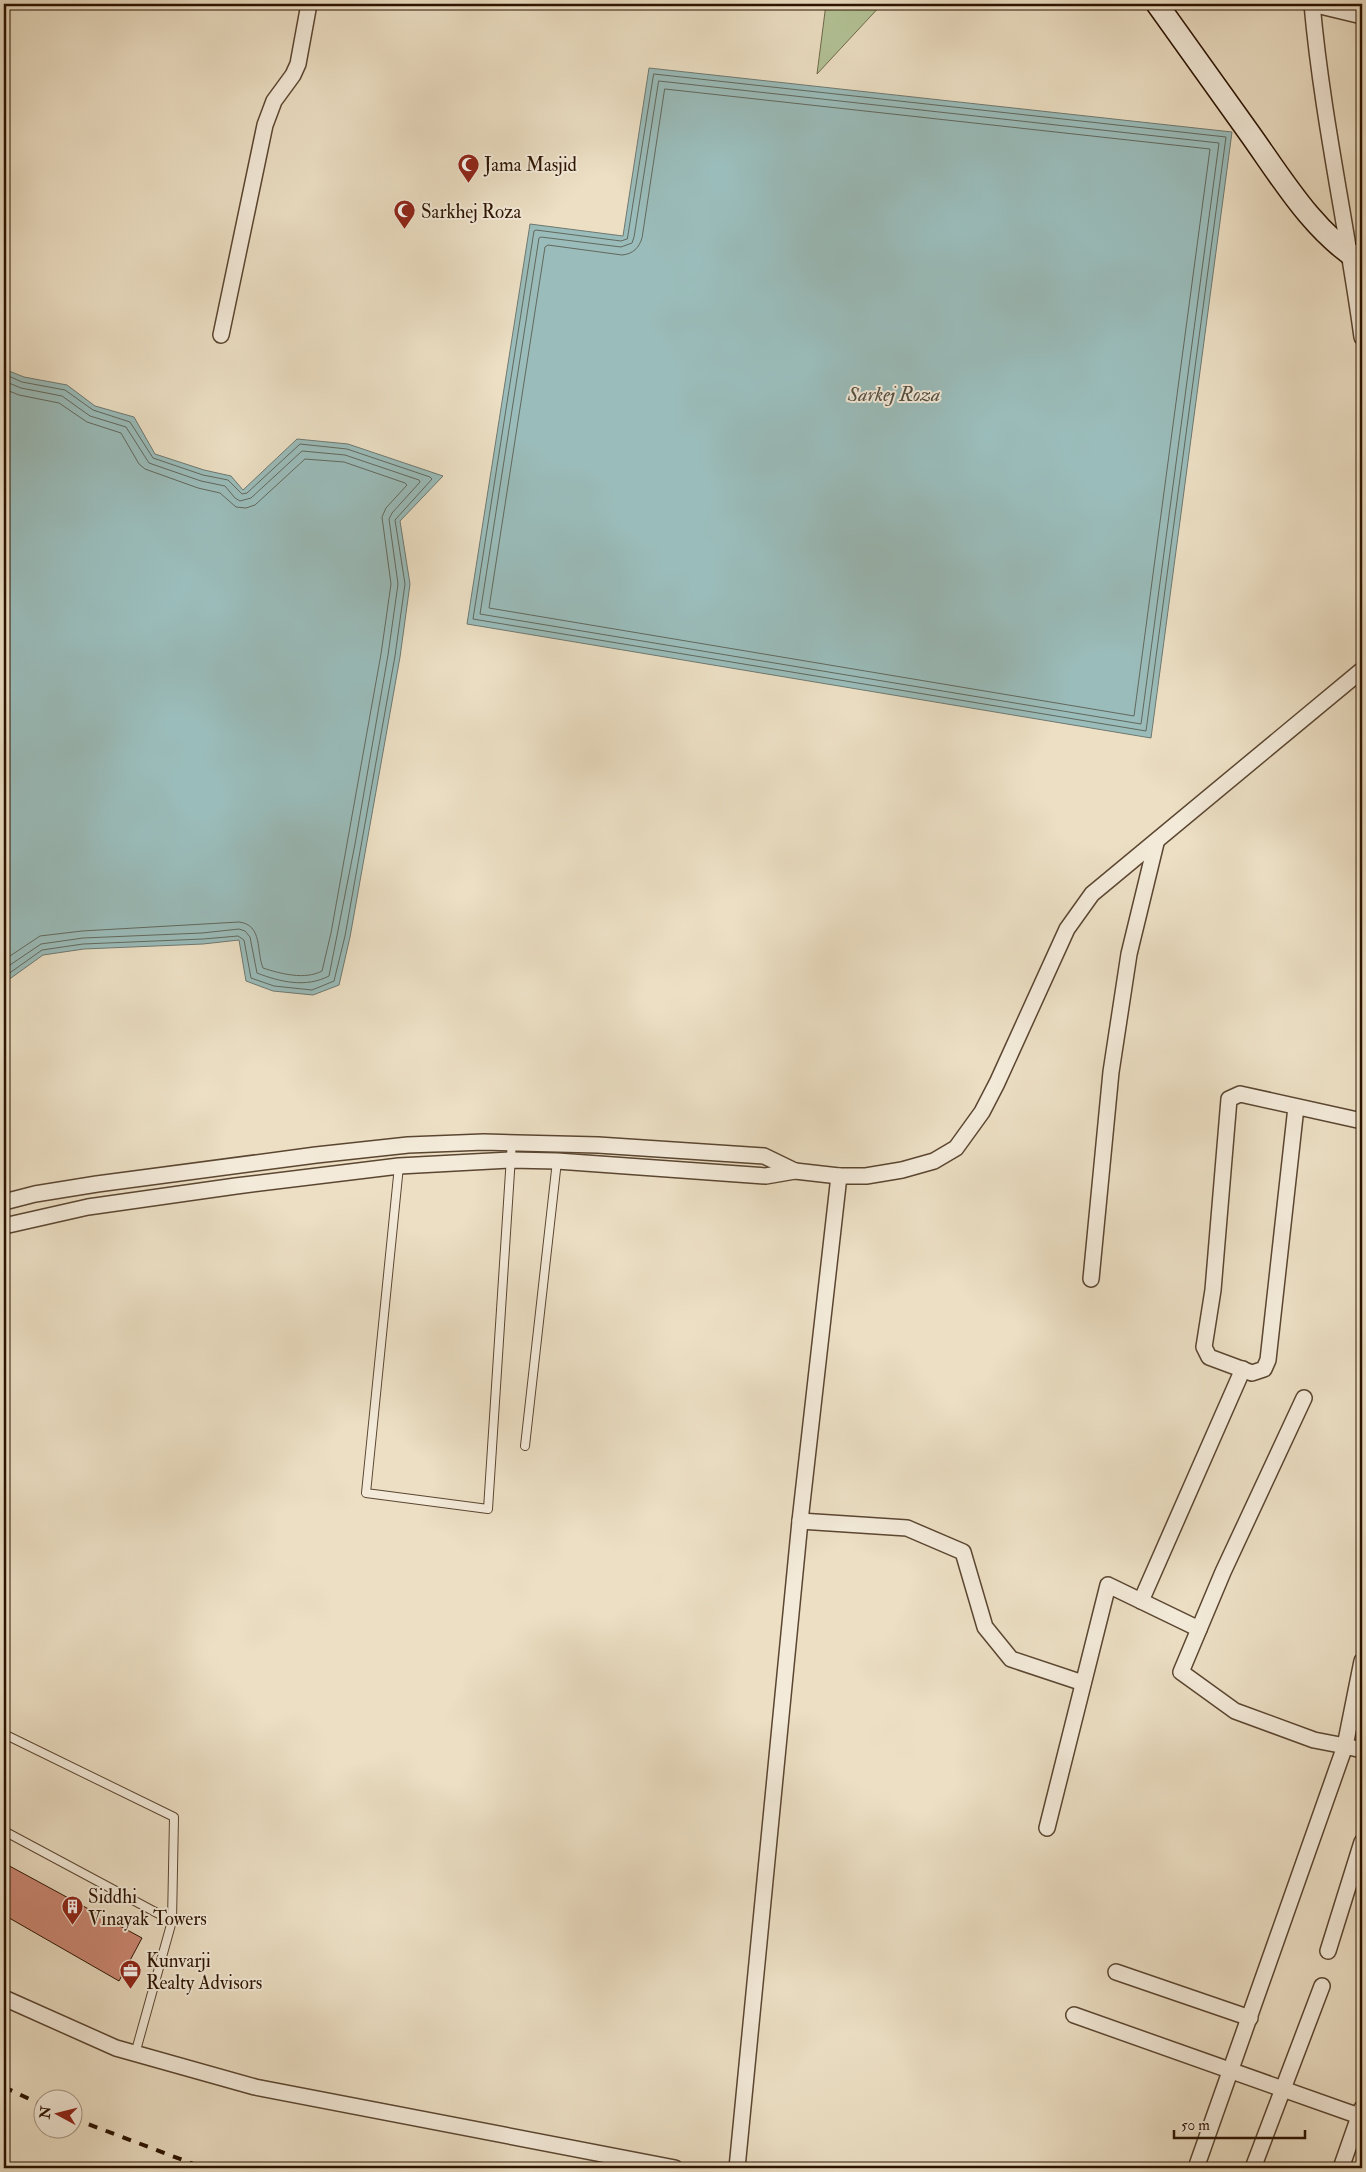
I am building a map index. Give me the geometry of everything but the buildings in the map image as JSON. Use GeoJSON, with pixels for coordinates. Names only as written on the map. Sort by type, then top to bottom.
{"type":"FeatureCollection","features":[{"type":"Feature","properties":{"kind":"street"},"geometry":{"type":"LineString","coordinates":[[221,335],[265,125],[274,101],[293,75],[298,64],[309,4]]}},
{"type":"Feature","properties":{"kind":"street"},"geometry":{"type":"LineString","coordinates":[[1157,4],[1285,184],[1312,218],[1356,259]]}},
{"type":"Feature","properties":{"kind":"street"},"geometry":{"type":"LineString","coordinates":[[1362,16],[1312,4],[1320,81],[1356,259],[1362,337]]}},
{"type":"Feature","properties":{"kind":"street"},"geometry":{"type":"LineString","coordinates":[[4,1226],[88,1207],[399,1166],[511,1160],[557,1161],[766,1176],[795,1171],[839,1176],[866,1176],[902,1170],[934,1161],[956,1148],[977,1119],[997,1083],[1067,929],[1092,894],[1156,843],[1362,670]]}},
{"type":"Feature","properties":{"kind":"street"},"geometry":{"type":"LineString","coordinates":[[1091,1279],[1111,1072],[1129,954],[1156,843]]}},
{"type":"Feature","properties":{"kind":"street"},"geometry":{"type":"LineString","coordinates":[[1296,1107],[1268,1360],[1264,1369],[1252,1372],[1209,1357],[1204,1347],[1213,1290],[1229,1099],[1240,1094],[1362,1121]]}},
{"type":"Feature","properties":{"kind":"street"},"geometry":{"type":"LineString","coordinates":[[20,1222],[10,1201],[86,1186],[304,1156],[408,1145],[512,1141],[764,1156],[795,1171]]}},
{"type":"Feature","properties":{"kind":"street"},"geometry":{"type":"LineString","coordinates":[[668,1169],[669,1150]]}},
{"type":"Feature","properties":{"kind":"street"},"geometry":{"type":"LineString","coordinates":[[304,1156],[305,1177]]}},
{"type":"Feature","properties":{"kind":"street"},"geometry":{"type":"LineString","coordinates":[[737,2168],[800,1521],[839,1176]]}},
{"type":"Feature","properties":{"kind":"street"},"geometry":{"type":"LineString","coordinates":[[86,1186],[88,1207]]}},
{"type":"Feature","properties":{"kind":"street"},"geometry":{"type":"LineString","coordinates":[[1140,1601],[1243,1369]]}},
{"type":"Feature","properties":{"kind":"street"},"geometry":{"type":"LineString","coordinates":[[1304,1398],[1223,1572],[1181,1672],[1234,1711],[1314,1740],[1362,1750]]}},
{"type":"Feature","properties":{"kind":"street"},"geometry":{"type":"LineString","coordinates":[[800,1521],[907,1528],[963,1552],[985,1627],[1011,1659],[1083,1683]]}},
{"type":"Feature","properties":{"kind":"street"},"geometry":{"type":"LineString","coordinates":[[1048,1828],[1108,1585],[1199,1629]]}},
{"type":"Feature","properties":{"kind":"street"},"geometry":{"type":"LineString","coordinates":[[1196,2168],[1345,1746],[1362,1661]]}},
{"type":"Feature","properties":{"kind":"street"},"geometry":{"type":"LineString","coordinates":[[1328,1951],[1362,1842]]}},
{"type":"Feature","properties":{"kind":"street"},"geometry":{"type":"LineString","coordinates":[[1116,1972],[1250,2018]]}},
{"type":"Feature","properties":{"kind":"street"},"geometry":{"type":"LineString","coordinates":[[1253,2168],[1322,1986]]}},
{"type":"Feature","properties":{"kind":"street"},"geometry":{"type":"LineString","coordinates":[[4,1998],[116,2048],[255,2087],[675,2168]]}},
{"type":"Feature","properties":{"kind":"street"},"geometry":{"type":"LineString","coordinates":[[1074,2016],[1284,2089],[1361,2112],[1341,2168]]}},
{"type":"Feature","properties":{"kind":"lane"},"geometry":{"type":"LineString","coordinates":[[399,1166],[366,1493],[488,1509],[512,1141]]}},
{"type":"Feature","properties":{"kind":"lane"},"geometry":{"type":"LineString","coordinates":[[525,1446],[557,1161]]}},
{"type":"Feature","properties":{"kind":"lane"},"geometry":{"type":"LineString","coordinates":[[4,1734],[174,1817],[172,1921],[135,2054]]}},
{"type":"Feature","properties":{"kind":"lane"},"geometry":{"type":"LineString","coordinates":[[4,1832],[172,1921]]}},
{"type":"Feature","properties":{"kind":"green space"},"geometry":{"type":"Polygon","coordinates":[[[826,4],[882,4],[817,74],[826,4]]]}},
{"type":"Feature","properties":{"kind":"water","name":"Sarkej Roza"},"geometry":{"type":"Polygon","coordinates":[[[649,68],[1232,132],[1151,738],[467,624],[530,224],[623,236],[649,68]]]}},
{"type":"Feature","properties":{"kind":"water"},"geometry":{"type":"Polygon","coordinates":[[[4,369],[24,377],[67,385],[95,406],[134,417],[155,454],[204,470],[231,476],[243,490],[297,439],[348,444],[443,476],[400,521],[410,584],[400,657],[350,937],[339,985],[313,995],[273,991],[246,981],[239,940],[203,944],[84,949],[43,955],[4,983],[4,369]]]}},
{"type":"Feature","properties":{"kind":"railway"},"geometry":{"type":"LineString","coordinates":[[4,2087],[32,2100]]}},
{"type":"Feature","properties":{"kind":"railway"},"geometry":{"type":"LineString","coordinates":[[82,2122],[204,2168]]}},
{"type":"Feature","properties":{"kind":"place","name":"Jama Masjid"},"geometry":{"type":"Point","coordinates":[468,183]}},
{"type":"Feature","properties":{"kind":"place","name":"Sarkhej Roza"},"geometry":{"type":"Point","coordinates":[405,230]}},
{"type":"Feature","properties":{"kind":"place","name":"Siddhi Vinayak Towers"},"geometry":{"type":"Point","coordinates":[72,1926]}},
{"type":"Feature","properties":{"kind":"place","name":"Kunvarji Realty Advisors"},"geometry":{"type":"Point","coordinates":[130,1990]}}]}
